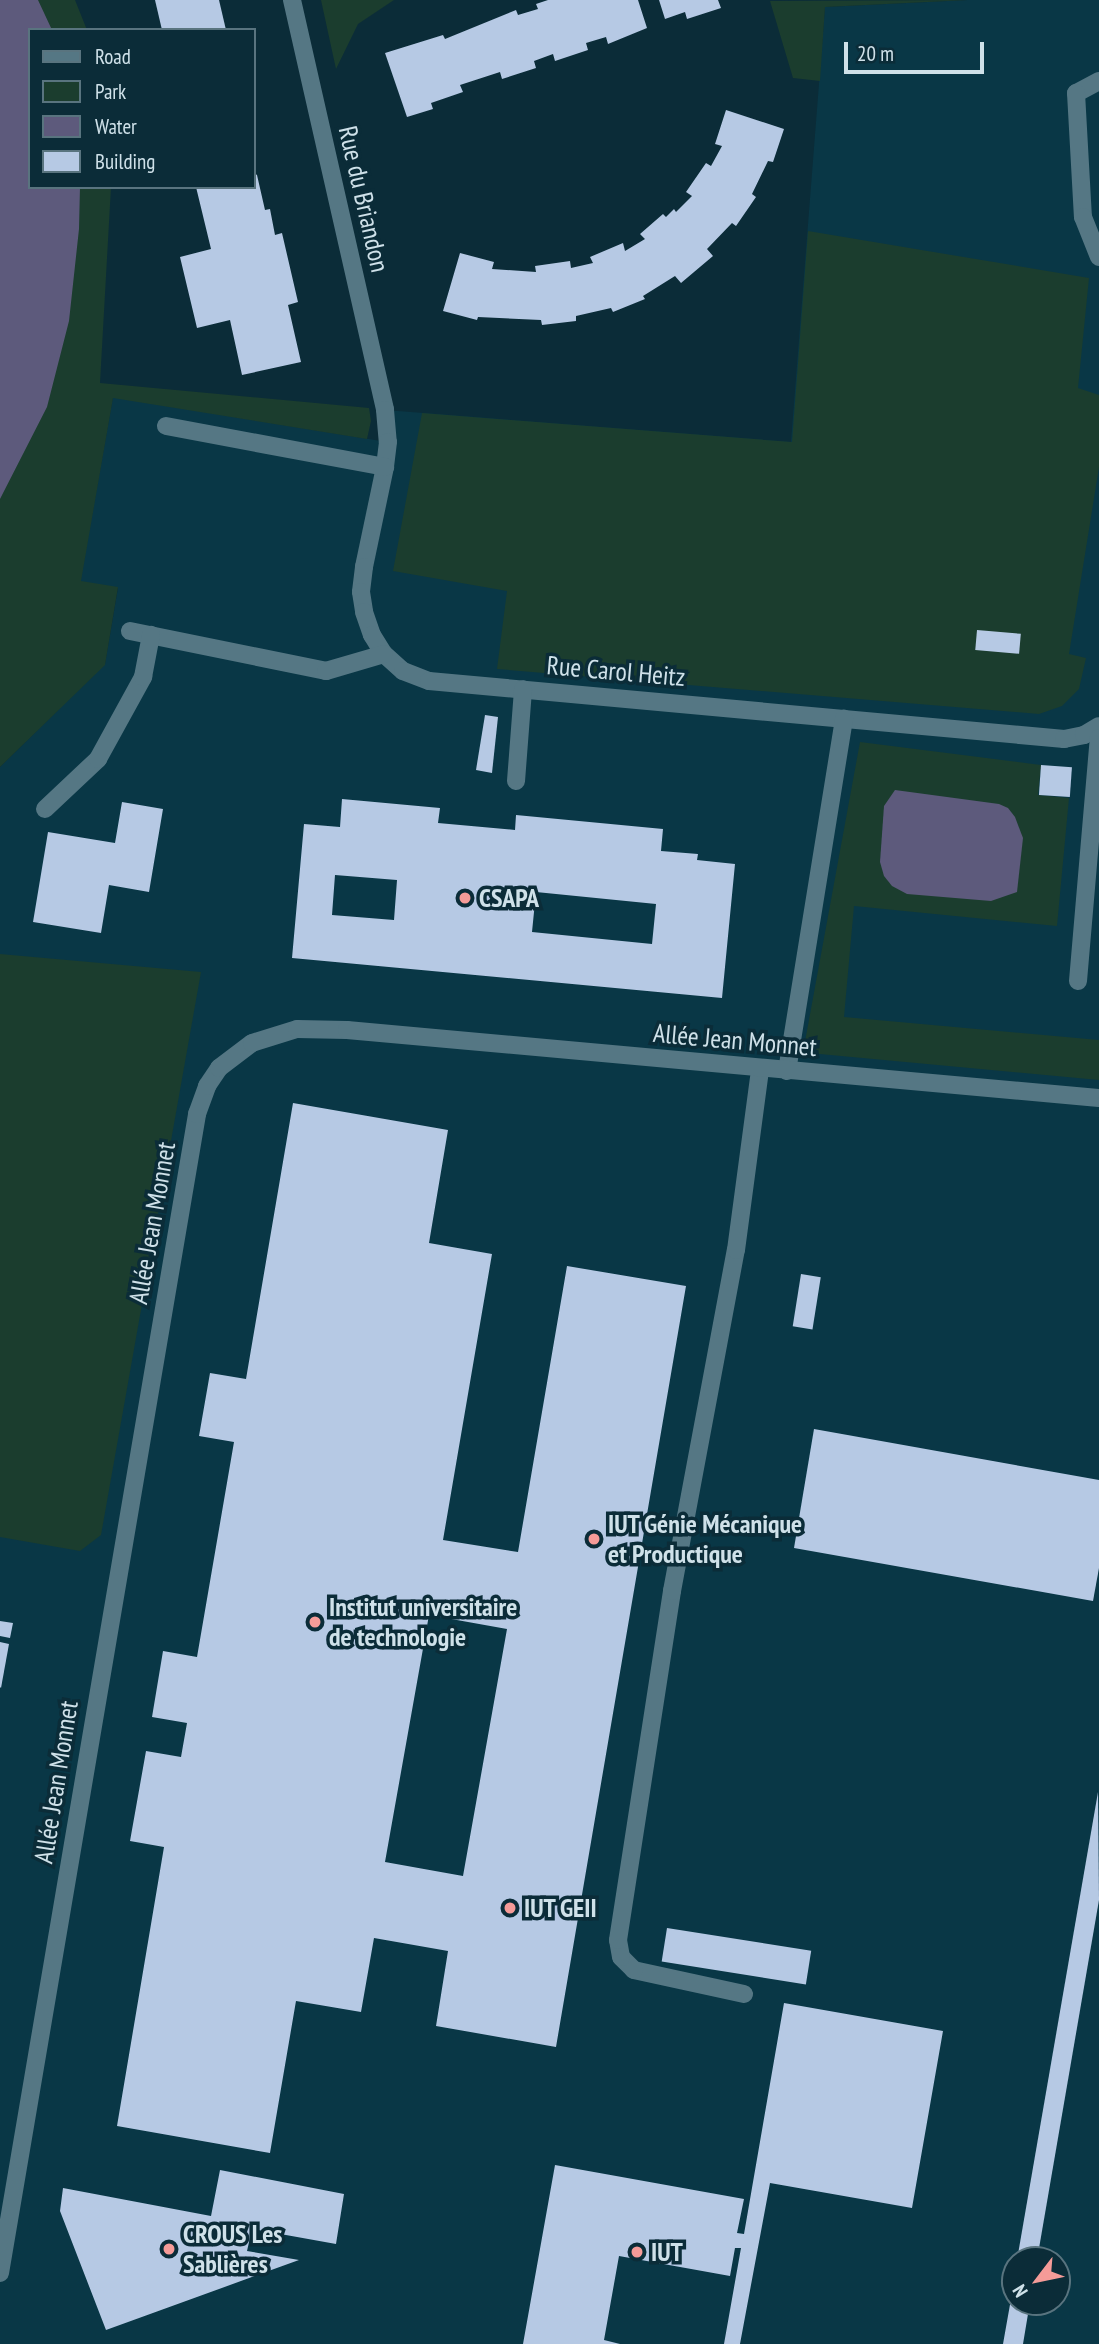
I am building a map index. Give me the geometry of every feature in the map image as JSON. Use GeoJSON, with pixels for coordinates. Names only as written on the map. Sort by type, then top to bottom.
{"type":"FeatureCollection","features":[{"type":"Feature","properties":{"kind":"street","name":"Rue du Briandon"},"geometry":{"type":"LineString","coordinates":[[292,0],[385,410]]}},
{"type":"Feature","properties":{"kind":"street"},"geometry":{"type":"LineString","coordinates":[[1099,81],[1076,93],[1083,217],[1099,257]]}},
{"type":"Feature","properties":{"kind":"street","name":"Rue Carol Heitz"},"geometry":{"type":"LineString","coordinates":[[385,410],[388,442],[385,467],[362,592],[372,635],[384,654],[403,671],[429,681],[1064,739],[1084,735],[1099,726]]}},
{"type":"Feature","properties":{"kind":"street"},"geometry":{"type":"LineString","coordinates":[[166,426],[385,467]]}},
{"type":"Feature","properties":{"kind":"street"},"geometry":{"type":"LineString","coordinates":[[131,631],[326,671],[384,654]]}},
{"type":"Feature","properties":{"kind":"street"},"geometry":{"type":"LineString","coordinates":[[46,809],[98,759],[143,677],[151,635]]}},
{"type":"Feature","properties":{"kind":"street"},"geometry":{"type":"LineString","coordinates":[[516,781],[523,689]]}},
{"type":"Feature","properties":{"kind":"street"},"geometry":{"type":"LineString","coordinates":[[787,1071],[844,719]]}},
{"type":"Feature","properties":{"kind":"street"},"geometry":{"type":"LineString","coordinates":[[1078,981],[1099,738]]}},
{"type":"Feature","properties":{"kind":"street","name":"Allée Jean Monnet"},"geometry":{"type":"LineString","coordinates":[[0,2273],[195,1128],[207,1086],[219,1068],[239,1050],[267,1037],[297,1028],[1099,1098]]}},
{"type":"Feature","properties":{"kind":"street"},"geometry":{"type":"LineString","coordinates":[[744,1994],[634,1970],[621,1957],[618,1940],[671,1591],[736,1250],[760,1069]]}},
{"type":"Feature","properties":{"kind":"shaded area"},"geometry":{"type":"Polygon","coordinates":[[[968,0],[1099,0],[1099,2344],[0,2344],[0,767],[105,664],[118,588],[80,582],[113,397],[387,442],[385,410],[791,442],[825,7],[968,0]]]}},
{"type":"Feature","properties":{"kind":"green space"},"geometry":{"type":"Polygon","coordinates":[[[0,0],[75,0],[86,28],[28,28],[28,189],[111,189],[100,383],[369,408],[371,421],[367,439],[113,398],[81,581],[118,587],[105,665],[0,767],[0,0]]]}},
{"type":"Feature","properties":{"kind":"green space"},"geometry":{"type":"Polygon","coordinates":[[[321,0],[394,0],[358,24],[336,69],[321,0]]]}},
{"type":"Feature","properties":{"kind":"green space"},"geometry":{"type":"Polygon","coordinates":[[[968,0],[825,7],[820,81],[793,78],[770,1],[968,0]]]}},
{"type":"Feature","properties":{"kind":"green space"},"geometry":{"type":"Polygon","coordinates":[[[808,231],[1089,278],[1078,388],[1099,395],[1099,467],[1069,654],[1086,658],[1079,689],[1062,706],[1039,714],[497,669],[507,591],[393,571],[422,413],[792,442],[808,231]]]}},
{"type":"Feature","properties":{"kind":"green space"},"geometry":{"type":"Polygon","coordinates":[[[860,742],[1041,765],[1038,795],[1069,798],[1057,926],[854,906],[844,1017],[1099,1040],[1099,1080],[809,1053],[804,1047],[860,742]]]}},
{"type":"Feature","properties":{"kind":"green space"},"geometry":{"type":"Polygon","coordinates":[[[0,954],[201,972],[101,1535],[80,1551],[0,1537],[0,954]]]}},
{"type":"Feature","properties":{"kind":"water"},"geometry":{"type":"Polygon","coordinates":[[[0,0],[38,0],[51,28],[28,28],[28,189],[80,189],[79,229],[69,321],[47,407],[0,499],[0,0]]]}},
{"type":"Feature","properties":{"kind":"water"},"geometry":{"type":"Polygon","coordinates":[[[895,790],[999,804],[1008,808],[1015,817],[1023,838],[1017,892],[991,901],[907,894],[892,886],[884,876],[880,862],[884,806],[895,790]]]}},
{"type":"Feature","properties":{"kind":"building"},"geometry":{"type":"Polygon","coordinates":[[[155,0],[219,0],[226,28],[162,28],[155,0]]]}},
{"type":"Feature","properties":{"kind":"building"},"geometry":{"type":"Polygon","coordinates":[[[548,0],[638,0],[647,28],[608,44],[606,37],[586,43],[588,50],[555,61],[553,54],[534,61],[536,68],[502,79],[500,72],[460,85],[463,92],[431,103],[433,109],[407,117],[385,53],[443,35],[445,39],[516,10],[518,15],[538,9],[536,4],[548,0]]]}},
{"type":"Feature","properties":{"kind":"building"},"geometry":{"type":"Polygon","coordinates":[[[659,0],[718,0],[721,8],[687,19],[685,12],[665,19],[659,0]]]}},
{"type":"Feature","properties":{"kind":"building"},"geometry":{"type":"Polygon","coordinates":[[[726,110],[784,129],[773,162],[768,161],[752,194],[756,197],[736,226],[732,223],[707,249],[713,256],[681,283],[675,276],[643,296],[645,299],[613,312],[611,308],[576,316],[576,321],[542,325],[541,320],[478,317],[477,320],[443,311],[460,253],[494,262],[492,269],[536,272],[535,266],[570,261],[571,268],[593,263],[590,257],[623,243],[625,251],[645,239],[640,234],[663,214],[666,217],[674,209],[676,212],[692,196],[686,192],[706,163],[711,166],[722,146],[715,144],[726,110]]]}},
{"type":"Feature","properties":{"kind":"building"},"geometry":{"type":"Polygon","coordinates":[[[256,174],[265,210],[270,209],[275,235],[282,233],[298,302],[288,305],[301,362],[242,375],[230,320],[197,328],[180,257],[211,249],[196,189],[256,189],[256,174]]]}},
{"type":"Feature","properties":{"kind":"building"},"geometry":{"type":"Polygon","coordinates":[[[977,630],[1021,634],[1019,654],[975,650],[977,630]]]}},
{"type":"Feature","properties":{"kind":"building"},"geometry":{"type":"Polygon","coordinates":[[[485,715],[498,717],[492,773],[476,770],[485,715]]]}},
{"type":"Feature","properties":{"kind":"building"},"geometry":{"type":"Polygon","coordinates":[[[1041,765],[1072,767],[1070,797],[1039,795],[1041,765]]]}},
{"type":"Feature","properties":{"kind":"building","name":"CSAPA"},"geometry":{"type":"Polygon","coordinates":[[[342,799],[440,808],[438,823],[515,830],[516,815],[663,829],[661,851],[698,854],[697,860],[735,864],[722,998],[292,958],[304,824],[340,827],[342,799]],[[335,875],[332,915],[394,920],[397,880],[335,875]],[[536,892],[532,932],[652,944],[656,904],[536,892]]]}},
{"type":"Feature","properties":{"kind":"building"},"geometry":{"type":"Polygon","coordinates":[[[122,802],[163,809],[149,892],[109,885],[101,933],[33,922],[48,832],[115,843],[122,802]]]}},
{"type":"Feature","properties":{"kind":"building","name":"Institut universitaire de technologie"},"geometry":{"type":"Polygon","coordinates":[[[293,1103],[448,1130],[429,1243],[492,1254],[443,1540],[518,1552],[567,1266],[686,1286],[556,2047],[436,2026],[448,1951],[374,1938],[361,2012],[296,2001],[270,2153],[117,2126],[164,1847],[130,1841],[146,1751],[181,1757],[187,1723],[152,1717],[163,1651],[197,1657],[234,1442],[199,1436],[210,1373],[246,1379],[293,1103]],[[429,1615],[385,1862],[463,1876],[507,1629],[429,1615]]]}},
{"type":"Feature","properties":{"kind":"building"},"geometry":{"type":"Polygon","coordinates":[[[801,1274],[821,1277],[812,1329],[793,1326],[801,1274]]]}},
{"type":"Feature","properties":{"kind":"building"},"geometry":{"type":"Polygon","coordinates":[[[814,1429],[1099,1480],[1099,1568],[1093,1601],[794,1548],[814,1429]]]}},
{"type":"Feature","properties":{"kind":"building"},"geometry":{"type":"Polygon","coordinates":[[[0,1621],[13,1623],[10,1638],[0,1636],[0,1621]]]}},
{"type":"Feature","properties":{"kind":"building"},"geometry":{"type":"Polygon","coordinates":[[[0,1642],[9,1644],[1,1688],[0,1687],[0,1642]]]}},
{"type":"Feature","properties":{"kind":"building"},"geometry":{"type":"Polygon","coordinates":[[[1098,1792],[1099,1900],[1039,2246],[1019,2246],[1098,1792]]]}},
{"type":"Feature","properties":{"kind":"building"},"geometry":{"type":"Polygon","coordinates":[[[667,1928],[811,1951],[806,1984],[662,1962],[667,1928]]]}},
{"type":"Feature","properties":{"kind":"building"},"geometry":{"type":"Polygon","coordinates":[[[784,2003],[943,2031],[912,2208],[770,2183],[740,2344],[724,2344],[741,2248],[735,2248],[730,2276],[619,2256],[604,2340],[620,2344],[523,2344],[555,2165],[744,2199],[737,2233],[744,2234],[784,2003]]]}},
{"type":"Feature","properties":{"kind":"building","name":"CROUS Les Sablières"},"geometry":{"type":"Polygon","coordinates":[[[220,2170],[344,2194],[336,2244],[252,2229],[247,2251],[299,2260],[106,2330],[60,2211],[63,2188],[211,2216],[220,2170]]]}},
{"type":"Feature","properties":{"kind":"building"},"geometry":{"type":"Polygon","coordinates":[[[1008,2316],[1028,2316],[1023,2344],[1003,2344],[1008,2316]]]}},
{"type":"Feature","properties":{"kind":"place","name":"CSAPA"},"geometry":{"type":"Point","coordinates":[465,898]}},
{"type":"Feature","properties":{"kind":"place","name":"IUT Génie Mécanique et Productique"},"geometry":{"type":"Point","coordinates":[594,1539]}},
{"type":"Feature","properties":{"kind":"place","name":"Institut universitaire de technologie"},"geometry":{"type":"Point","coordinates":[315,1622]}},
{"type":"Feature","properties":{"kind":"place","name":"IUT GEII"},"geometry":{"type":"Point","coordinates":[510,1908]}},
{"type":"Feature","properties":{"kind":"place","name":"CROUS Les Sablières"},"geometry":{"type":"Point","coordinates":[169,2249]}},
{"type":"Feature","properties":{"kind":"place","name":"IUT"},"geometry":{"type":"Point","coordinates":[637,2252]}}]}
